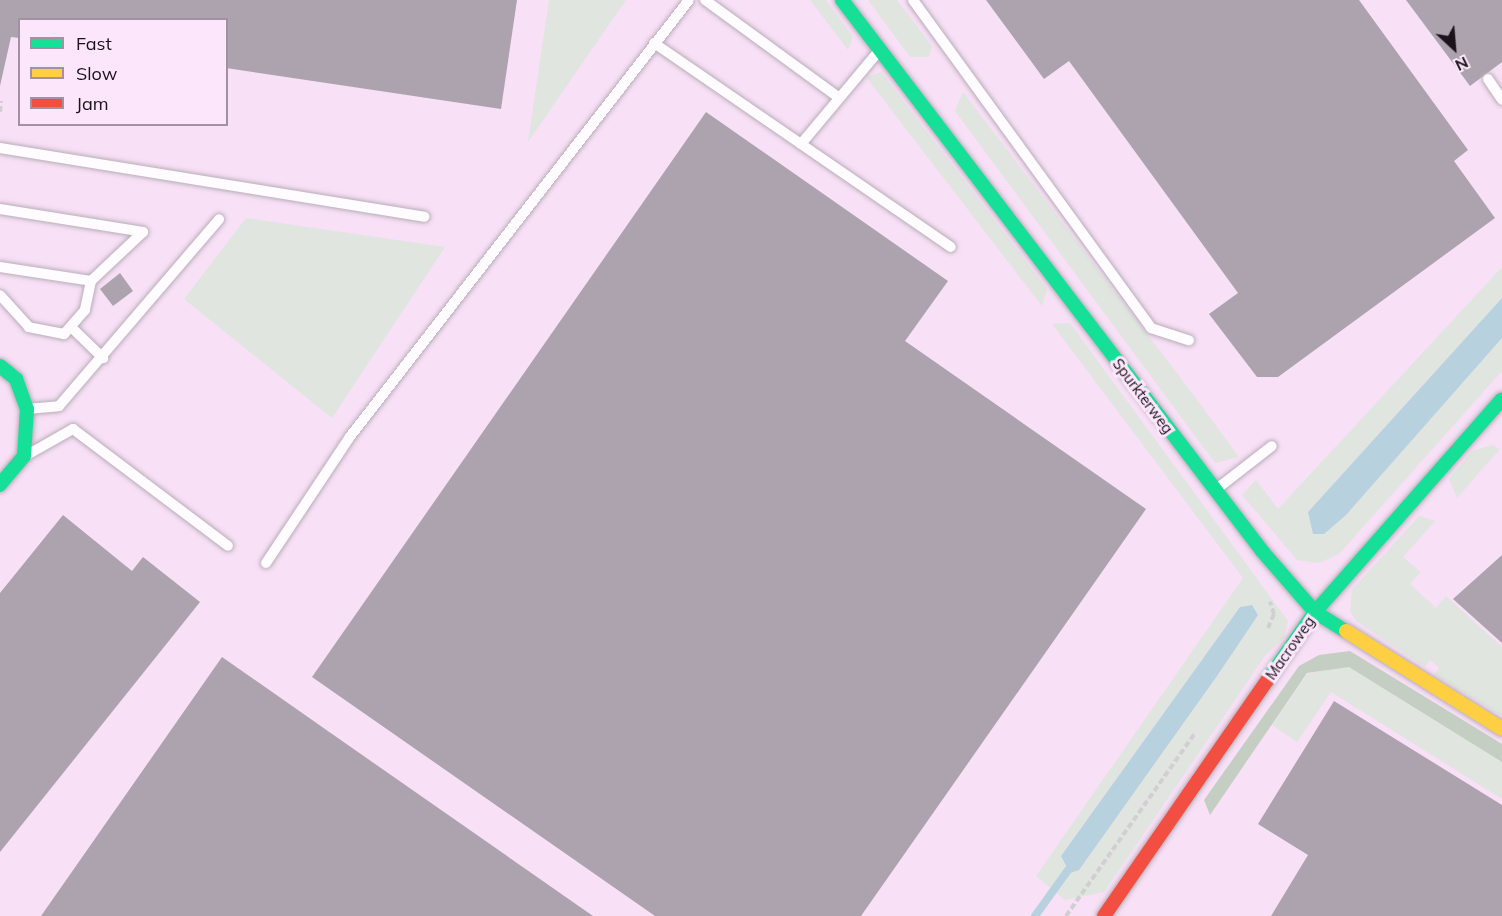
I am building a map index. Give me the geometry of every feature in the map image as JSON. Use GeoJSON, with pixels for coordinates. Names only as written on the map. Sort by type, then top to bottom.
{"type":"FeatureCollection","features":[{"type":"Feature","properties":{"kind":"street","name":"Spurkterweg"},"geometry":{"type":"LineString","coordinates":[[842,0],[1215,490],[1315,612],[1502,729]]}},
{"type":"Feature","properties":{"kind":"street"},"geometry":{"type":"LineString","coordinates":[[0,366],[16,378],[27,409],[24,456],[0,485]]}},
{"type":"Feature","properties":{"kind":"street","name":"Macroweg"},"geometry":{"type":"LineString","coordinates":[[1104,916],[1315,612],[1502,399]]}},
{"type":"Feature","properties":{"kind":"lane"},"geometry":{"type":"LineString","coordinates":[[266,563],[349,438],[689,0]]}},
{"type":"Feature","properties":{"kind":"lane"},"geometry":{"type":"LineString","coordinates":[[705,0],[838,97]]}},
{"type":"Feature","properties":{"kind":"lane"},"geometry":{"type":"LineString","coordinates":[[913,0],[1151,328],[1189,340]]}},
{"type":"Feature","properties":{"kind":"lane"},"geometry":{"type":"LineString","coordinates":[[654,44],[951,247]]}},
{"type":"Feature","properties":{"kind":"lane"},"geometry":{"type":"LineString","coordinates":[[801,144],[879,50]]}},
{"type":"Feature","properties":{"kind":"lane"},"geometry":{"type":"LineString","coordinates":[[1488,79],[1502,99]]}},
{"type":"Feature","properties":{"kind":"lane"},"geometry":{"type":"LineString","coordinates":[[0,148],[424,217]]}},
{"type":"Feature","properties":{"kind":"lane"},"geometry":{"type":"LineString","coordinates":[[0,209],[143,232],[91,281],[85,310],[64,334],[28,327],[0,295]]}},
{"type":"Feature","properties":{"kind":"lane"},"geometry":{"type":"LineString","coordinates":[[27,409],[59,406],[103,358],[219,219]]}},
{"type":"Feature","properties":{"kind":"lane"},"geometry":{"type":"LineString","coordinates":[[0,267],[91,281]]}},
{"type":"Feature","properties":{"kind":"lane"},"geometry":{"type":"LineString","coordinates":[[71,327],[103,358]]}},
{"type":"Feature","properties":{"kind":"lane"},"geometry":{"type":"LineString","coordinates":[[24,456],[73,429],[228,546]]}},
{"type":"Feature","properties":{"kind":"lane"},"geometry":{"type":"LineString","coordinates":[[1215,490],[1272,446]]}},
{"type":"Feature","properties":{"kind":"path"},"geometry":{"type":"LineString","coordinates":[[0,112],[1,101]]}},
{"type":"Feature","properties":{"kind":"path"},"geometry":{"type":"LineString","coordinates":[[1262,592],[1274,614],[1263,636]]}},
{"type":"Feature","properties":{"kind":"path"},"geometry":{"type":"LineString","coordinates":[[1066,916],[1203,722]]}},
{"type":"Feature","properties":{"kind":"shaded area"},"geometry":{"type":"Polygon","coordinates":[[[0,0],[1502,0],[1502,916],[0,916],[0,0]]]}},
{"type":"Feature","properties":{"kind":"shaded area"},"geometry":{"type":"Polygon","coordinates":[[[549,0],[626,0],[528,142],[549,0]]]}},
{"type":"Feature","properties":{"kind":"shaded area"},"geometry":{"type":"Polygon","coordinates":[[[810,0],[826,0],[853,37],[848,50],[810,0]]]}},
{"type":"Feature","properties":{"kind":"shaded area"},"geometry":{"type":"Polygon","coordinates":[[[868,0],[897,0],[932,46],[929,57],[910,57],[868,0]]]}},
{"type":"Feature","properties":{"kind":"shaded area"},"geometry":{"type":"Polygon","coordinates":[[[881,72],[1047,289],[1042,306],[866,77],[881,72]]]}},
{"type":"Feature","properties":{"kind":"shaded area"},"geometry":{"type":"Polygon","coordinates":[[[963,92],[1239,457],[1215,463],[955,111],[963,92]]]}},
{"type":"Feature","properties":{"kind":"shaded area"},"geometry":{"type":"Polygon","coordinates":[[[246,218],[445,247],[332,418],[184,299],[246,218]]]}},
{"type":"Feature","properties":{"kind":"shaded area"},"geometry":{"type":"Polygon","coordinates":[[[1502,267],[1502,298],[1308,512],[1346,515],[1502,338],[1502,371],[1339,554],[1319,563],[1297,560],[1242,495],[1256,480],[1278,509],[1502,267]]]}},
{"type":"Feature","properties":{"kind":"shaded area"},"geometry":{"type":"Polygon","coordinates":[[[1070,323],[1288,621],[1284,638],[1265,656],[1104,892],[1065,900],[1036,876],[1243,578],[1052,324],[1070,323]],[[1252,605],[1240,607],[1061,856],[1079,870],[1217,676],[1239,641],[1252,605]]]}},
{"type":"Feature","properties":{"kind":"shaded area"},"geometry":{"type":"Polygon","coordinates":[[[1492,445],[1500,449],[1457,498],[1449,479],[1472,451],[1492,445]]]}},
{"type":"Feature","properties":{"kind":"shaded area"},"geometry":{"type":"Polygon","coordinates":[[[1419,516],[1435,521],[1403,557],[1421,572],[1410,584],[1436,608],[1446,596],[1502,647],[1502,716],[1434,675],[1439,668],[1430,660],[1425,667],[1356,621],[1350,611],[1352,590],[1419,516]]]}},
{"type":"Feature","properties":{"kind":"shaded area"},"geometry":{"type":"Polygon","coordinates":[[[1350,651],[1502,744],[1502,762],[1349,667],[1307,673],[1210,815],[1204,800],[1299,666],[1319,655],[1350,651]]]}},
{"type":"Feature","properties":{"kind":"shaded area"},"geometry":{"type":"Polygon","coordinates":[[[1349,666],[1502,762],[1502,799],[1331,692],[1297,742],[1272,725],[1307,674],[1349,666]]]}},
{"type":"Feature","properties":{"kind":"water"},"geometry":{"type":"Polygon","coordinates":[[[1502,298],[1502,338],[1346,515],[1324,534],[1313,534],[1308,512],[1502,298]]]}},
{"type":"Feature","properties":{"kind":"water"},"geometry":{"type":"Polygon","coordinates":[[[1252,605],[1258,615],[1217,676],[1079,870],[1070,873],[1061,856],[1240,607],[1252,605]]]}},
{"type":"Feature","properties":{"kind":"building"},"geometry":{"type":"Polygon","coordinates":[[[0,0],[517,0],[501,109],[228,68],[228,18],[18,18],[18,38],[11,37],[0,86],[0,0]]]}},
{"type":"Feature","properties":{"kind":"building"},"geometry":{"type":"Polygon","coordinates":[[[986,0],[1359,0],[1468,150],[1454,161],[1495,218],[1278,377],[1257,377],[1209,314],[1238,293],[1069,61],[1044,79],[986,0]]]}},
{"type":"Feature","properties":{"kind":"building"},"geometry":{"type":"Polygon","coordinates":[[[1406,0],[1502,0],[1502,62],[1470,86],[1406,0]]]}},
{"type":"Feature","properties":{"kind":"building"},"geometry":{"type":"Polygon","coordinates":[[[706,112],[948,281],[905,341],[1146,509],[861,916],[655,916],[312,677],[706,112]]]}},
{"type":"Feature","properties":{"kind":"building"},"geometry":{"type":"Polygon","coordinates":[[[120,273],[133,291],[113,306],[100,289],[120,273]]]}},
{"type":"Feature","properties":{"kind":"building"},"geometry":{"type":"Polygon","coordinates":[[[63,515],[132,571],[143,557],[200,602],[0,852],[0,593],[63,515]]]}},
{"type":"Feature","properties":{"kind":"building"},"geometry":{"type":"Polygon","coordinates":[[[1502,555],[1502,643],[1453,599],[1502,555]]]}},
{"type":"Feature","properties":{"kind":"building"},"geometry":{"type":"Polygon","coordinates":[[[222,657],[325,729],[593,916],[41,916],[222,657]]]}},
{"type":"Feature","properties":{"kind":"building"},"geometry":{"type":"Polygon","coordinates":[[[1334,701],[1502,805],[1502,916],[1271,916],[1308,855],[1258,824],[1334,701]]]}},
{"type":"Feature","properties":{"kind":"waterway"},"geometry":{"type":"LineString","coordinates":[[1035,916],[1068,870]]}},
{"type":"Feature","properties":{"kind":"traffic: fast"},"geometry":{"type":"LineString","coordinates":[[842,0],[1262,551],[1315,612],[1346,631]]}},
{"type":"Feature","properties":{"kind":"traffic: fast"},"geometry":{"type":"LineString","coordinates":[[0,366],[16,379],[27,409],[24,456],[0,485]]}},
{"type":"Feature","properties":{"kind":"traffic: fast"},"geometry":{"type":"LineString","coordinates":[[1267,681],[1315,612],[1502,399]]}},
{"type":"Feature","properties":{"kind":"traffic: slow"},"geometry":{"type":"LineString","coordinates":[[1346,631],[1502,729]]}},
{"type":"Feature","properties":{"kind":"traffic: jam"},"geometry":{"type":"LineString","coordinates":[[1104,916],[1267,681]]}}]}
